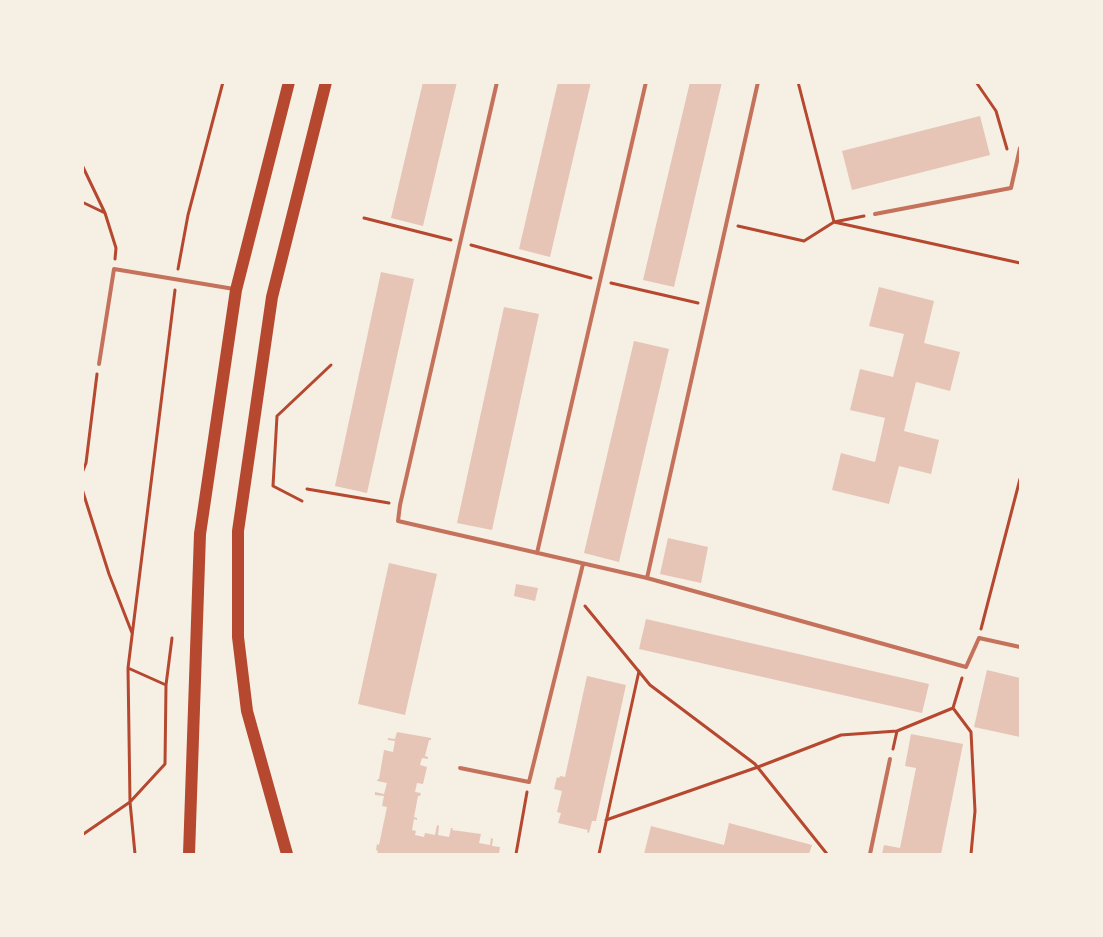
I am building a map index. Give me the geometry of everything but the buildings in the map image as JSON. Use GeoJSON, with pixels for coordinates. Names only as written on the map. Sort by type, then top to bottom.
{"type":"FeatureCollection","features":[{"type":"Feature","properties":{"kind":"main road"},"geometry":{"type":"LineString","coordinates":[[189,854],[200,534],[236,290],[290,82]]}},
{"type":"Feature","properties":{"kind":"main road"},"geometry":{"type":"LineString","coordinates":[[287,854],[247,711],[238,637],[238,531],[272,297],[326,82]]}},
{"type":"Feature","properties":{"kind":"lane"},"geometry":{"type":"LineString","coordinates":[[497,82],[400,505],[398,521],[647,578],[966,667],[979,638],[1020,647]]}},
{"type":"Feature","properties":{"kind":"lane"},"geometry":{"type":"LineString","coordinates":[[537,553],[646,82]]}},
{"type":"Feature","properties":{"kind":"lane"},"geometry":{"type":"LineString","coordinates":[[647,578],[758,82]]}},
{"type":"Feature","properties":{"kind":"lane"},"geometry":{"type":"LineString","coordinates":[[875,214],[1012,188],[1020,148]]}},
{"type":"Feature","properties":{"kind":"lane"},"geometry":{"type":"LineString","coordinates":[[98,364],[114,270],[236,290]]}},
{"type":"Feature","properties":{"kind":"lane"},"geometry":{"type":"LineString","coordinates":[[460,768],[529,782],[583,564]]}},
{"type":"Feature","properties":{"kind":"lane"},"geometry":{"type":"LineString","coordinates":[[870,854],[890,759]]}},
{"type":"Feature","properties":{"kind":"path"},"geometry":{"type":"LineString","coordinates":[[135,854],[130,802],[128,668],[176,280],[188,215],[223,82]]}},
{"type":"Feature","properties":{"kind":"path"},"geometry":{"type":"LineString","coordinates":[[976,82],[996,111],[1014,175]]}},
{"type":"Feature","properties":{"kind":"path"},"geometry":{"type":"LineString","coordinates":[[82,165],[105,214],[116,248],[114,270]]}},
{"type":"Feature","properties":{"kind":"path"},"geometry":{"type":"LineString","coordinates":[[82,202],[105,214]]}},
{"type":"Feature","properties":{"kind":"path"},"geometry":{"type":"LineString","coordinates":[[726,223],[804,241],[834,222],[875,214]]}},
{"type":"Feature","properties":{"kind":"path"},"geometry":{"type":"LineString","coordinates":[[364,218],[600,280],[708,305]]}},
{"type":"Feature","properties":{"kind":"path"},"geometry":{"type":"LineString","coordinates":[[82,473],[86,463],[98,364]]}},
{"type":"Feature","properties":{"kind":"path"},"geometry":{"type":"LineString","coordinates":[[302,500],[273,486],[277,416],[331,365]]}},
{"type":"Feature","properties":{"kind":"path"},"geometry":{"type":"LineString","coordinates":[[979,638],[1020,479]]}},
{"type":"Feature","properties":{"kind":"path"},"geometry":{"type":"LineString","coordinates":[[82,489],[109,574],[132,634]]}},
{"type":"Feature","properties":{"kind":"path"},"geometry":{"type":"LineString","coordinates":[[307,489],[400,505]]}},
{"type":"Feature","properties":{"kind":"path"},"geometry":{"type":"LineString","coordinates":[[576,595],[650,685],[758,767],[827,854]]}},
{"type":"Feature","properties":{"kind":"path"},"geometry":{"type":"LineString","coordinates":[[82,835],[130,802],[165,764],[166,685],[172,638]]}},
{"type":"Feature","properties":{"kind":"path"},"geometry":{"type":"LineString","coordinates":[[953,708],[966,667]]}},
{"type":"Feature","properties":{"kind":"path"},"geometry":{"type":"LineString","coordinates":[[128,668],[166,685]]}},
{"type":"Feature","properties":{"kind":"path"},"geometry":{"type":"LineString","coordinates":[[599,854],[639,670]]}},
{"type":"Feature","properties":{"kind":"path"},"geometry":{"type":"LineString","coordinates":[[606,820],[758,767],[841,735],[897,731],[953,708]]}},
{"type":"Feature","properties":{"kind":"path"},"geometry":{"type":"LineString","coordinates":[[953,708],[971,732],[975,811],[971,854]]}},
{"type":"Feature","properties":{"kind":"path"},"geometry":{"type":"LineString","coordinates":[[890,759],[897,731]]}},
{"type":"Feature","properties":{"kind":"path"},"geometry":{"type":"LineString","coordinates":[[516,854],[529,782]]}}]}
